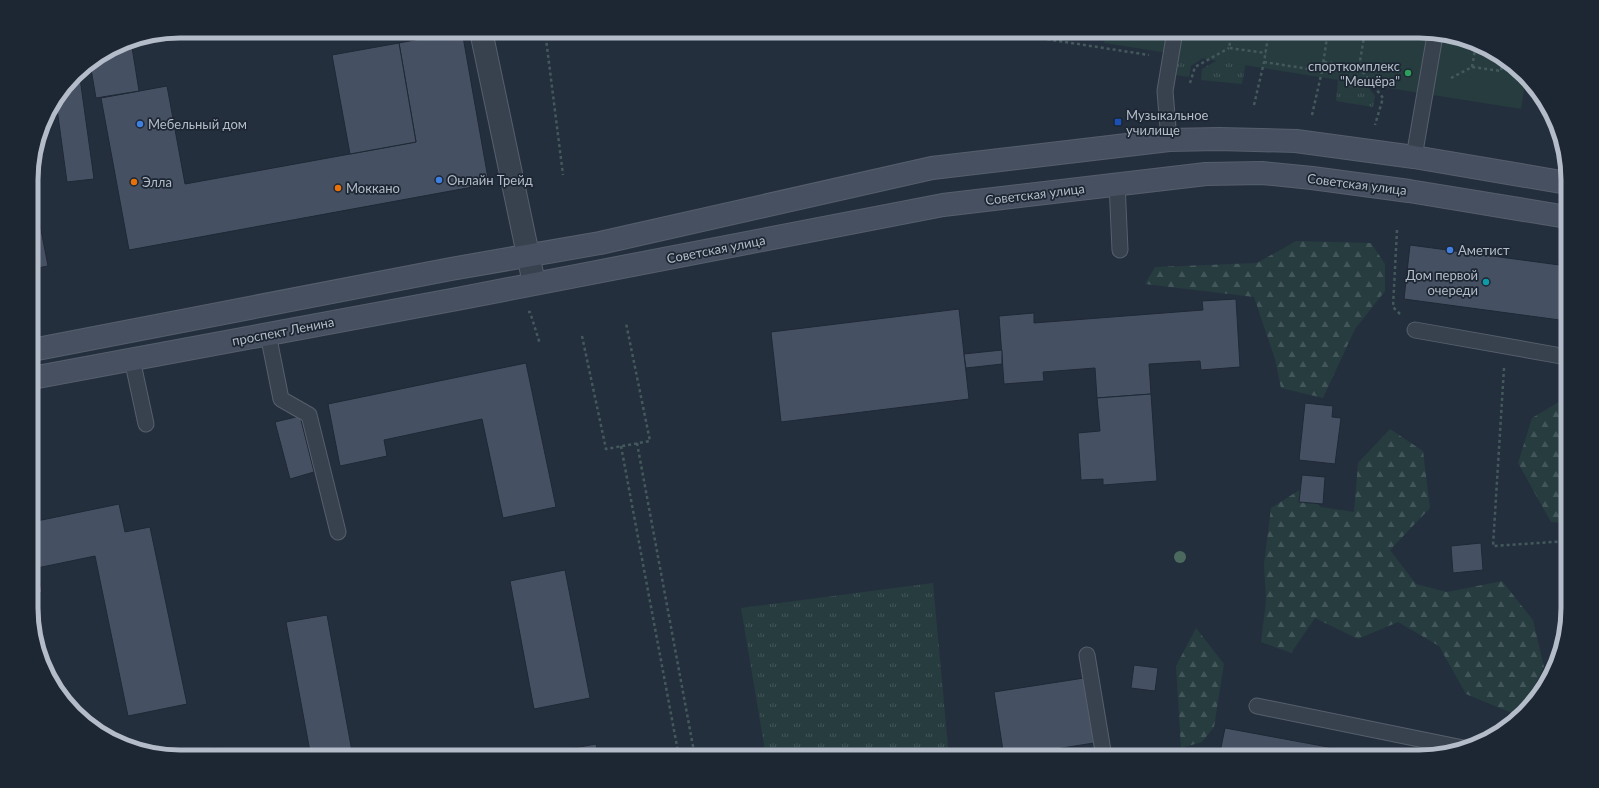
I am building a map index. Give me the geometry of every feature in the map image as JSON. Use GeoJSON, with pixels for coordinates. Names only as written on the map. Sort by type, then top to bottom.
{"type":"FeatureCollection","features":[{"type":"Feature","properties":{"kind":"main road"},"geometry":{"type":"LineString","coordinates":[[38,349],[451,269],[600,243],[932,168],[1169,140],[1219,139],[1296,141],[1414,157],[1561,183]]}},
{"type":"Feature","properties":{"kind":"main road","name":"Советская улица"},"geometry":{"type":"LineString","coordinates":[[534,283],[943,205],[1117,183],[1206,174],[1262,173],[1312,178],[1409,191],[1561,216]]}},
{"type":"Feature","properties":{"kind":"main road","name":"проспект Ленина"},"geometry":{"type":"LineString","coordinates":[[38,377],[534,283]]}},
{"type":"Feature","properties":{"kind":"street"},"geometry":{"type":"LineString","coordinates":[[482,38],[534,283]]}},
{"type":"Feature","properties":{"kind":"lane"},"geometry":{"type":"LineString","coordinates":[[1169,140],[1166,91],[1174,38]]}},
{"type":"Feature","properties":{"kind":"lane"},"geometry":{"type":"LineString","coordinates":[[1414,157],[1434,39]]}},
{"type":"Feature","properties":{"kind":"lane"},"geometry":{"type":"LineString","coordinates":[[1117,183],[1120,250]]}},
{"type":"Feature","properties":{"kind":"lane"},"geometry":{"type":"LineString","coordinates":[[1415,330],[1561,356]]}},
{"type":"Feature","properties":{"kind":"lane"},"geometry":{"type":"LineString","coordinates":[[268,334],[281,399],[309,415],[338,532]]}},
{"type":"Feature","properties":{"kind":"lane"},"geometry":{"type":"LineString","coordinates":[[132,359],[146,424]]}},
{"type":"Feature","properties":{"kind":"lane"},"geometry":{"type":"LineString","coordinates":[[1087,655],[1103,750]]}},
{"type":"Feature","properties":{"kind":"lane"},"geometry":{"type":"LineString","coordinates":[[1257,706],[1452,746]]}},
{"type":"Feature","properties":{"kind":"path"},"geometry":{"type":"LineString","coordinates":[[546,38],[563,175]]}},
{"type":"Feature","properties":{"kind":"path"},"geometry":{"type":"LineString","coordinates":[[1041,38],[1149,54],[1148,61]]}},
{"type":"Feature","properties":{"kind":"path"},"geometry":{"type":"LineString","coordinates":[[1229,48],[1231,38]]}},
{"type":"Feature","properties":{"kind":"path"},"geometry":{"type":"LineString","coordinates":[[1254,105],[1268,38]]}},
{"type":"Feature","properties":{"kind":"path"},"geometry":{"type":"LineString","coordinates":[[1312,115],[1324,62],[1327,38]]}},
{"type":"Feature","properties":{"kind":"path"},"geometry":{"type":"LineString","coordinates":[[1359,67],[1364,38]]}},
{"type":"Feature","properties":{"kind":"path"},"geometry":{"type":"LineString","coordinates":[[1189,88],[1195,67],[1229,48],[1266,53]]}},
{"type":"Feature","properties":{"kind":"path"},"geometry":{"type":"LineString","coordinates":[[1472,67],[1475,50]]}},
{"type":"Feature","properties":{"kind":"path"},"geometry":{"type":"LineString","coordinates":[[1264,62],[1322,71]]}},
{"type":"Feature","properties":{"kind":"path"},"geometry":{"type":"LineString","coordinates":[[1324,62],[1359,67],[1383,98],[1375,125]]}},
{"type":"Feature","properties":{"kind":"path"},"geometry":{"type":"LineString","coordinates":[[1425,91],[1472,67],[1501,71],[1502,65]]}},
{"type":"Feature","properties":{"kind":"path"},"geometry":{"type":"LineString","coordinates":[[1397,230],[1393,308],[1415,330]]}},
{"type":"Feature","properties":{"kind":"path"},"geometry":{"type":"LineString","coordinates":[[524,312],[530,312],[540,344]]}},
{"type":"Feature","properties":{"kind":"path"},"geometry":{"type":"LineString","coordinates":[[582,336],[606,449],[650,441],[626,323]]}},
{"type":"Feature","properties":{"kind":"path"},"geometry":{"type":"LineString","coordinates":[[1505,346],[1493,546],[1561,541]]}},
{"type":"Feature","properties":{"kind":"path"},"geometry":{"type":"LineString","coordinates":[[636,443],[694,750]]}},
{"type":"Feature","properties":{"kind":"path"},"geometry":{"type":"LineString","coordinates":[[621,446],[678,750]]}},
{"type":"Feature","properties":{"kind":"green space","name":"спорткомплекс \"Мещёра\""},"geometry":{"type":"Polygon","coordinates":[[[1105,38],[1428,38],[1455,43],[1482,53],[1505,67],[1525,86],[1521,109],[1104,43],[1105,38]]]}},
{"type":"Feature","properties":{"kind":"green space"},"geometry":{"type":"Polygon","coordinates":[[[1181,38],[1205,38],[1224,44],[1191,66],[1189,77],[1176,75],[1181,38]]]}},
{"type":"Feature","properties":{"kind":"green space"},"geometry":{"type":"Polygon","coordinates":[[[1230,53],[1247,56],[1242,84],[1201,80],[1202,69],[1230,53]]]}},
{"type":"Feature","properties":{"kind":"green space"},"geometry":{"type":"Polygon","coordinates":[[[1339,71],[1356,72],[1375,96],[1373,107],[1336,101],[1339,71]]]}},
{"type":"Feature","properties":{"kind":"green space"},"geometry":{"type":"Polygon","coordinates":[[[1296,241],[1371,243],[1385,264],[1385,291],[1355,329],[1323,398],[1281,388],[1275,359],[1254,297],[1145,284],[1155,267],[1257,263],[1296,241]]]}},
{"type":"Feature","properties":{"kind":"green space"},"geometry":{"type":"Polygon","coordinates":[[[1561,401],[1561,523],[1551,522],[1518,463],[1532,418],[1561,401]]]}},
{"type":"Feature","properties":{"kind":"green space"},"geometry":{"type":"Polygon","coordinates":[[[1390,429],[1423,451],[1430,508],[1390,550],[1416,584],[1447,592],[1502,581],[1533,620],[1544,667],[1528,699],[1513,714],[1466,694],[1439,646],[1398,622],[1358,639],[1315,618],[1291,653],[1261,642],[1266,601],[1264,564],[1271,508],[1301,489],[1321,507],[1354,512],[1358,463],[1390,429]]]}},
{"type":"Feature","properties":{"kind":"green space"},"geometry":{"type":"Polygon","coordinates":[[[933,583],[948,750],[765,750],[741,608],[933,583]]]}},
{"type":"Feature","properties":{"kind":"green space"},"geometry":{"type":"Polygon","coordinates":[[[1196,628],[1224,664],[1214,727],[1202,742],[1181,748],[1176,666],[1196,628]]]}},
{"type":"Feature","properties":{"kind":"building","name":"Мебельный дом"},"geometry":{"type":"Polygon","coordinates":[[[425,38],[463,38],[489,184],[129,250],[101,98],[167,86],[185,184],[416,142],[399,43],[425,38]]]}},
{"type":"Feature","properties":{"kind":"building"},"geometry":{"type":"Polygon","coordinates":[[[399,43],[416,142],[350,154],[332,55],[399,43]]]}},
{"type":"Feature","properties":{"kind":"building"},"geometry":{"type":"Polygon","coordinates":[[[132,47],[139,91],[96,98],[91,69],[109,57],[132,47]]]}},
{"type":"Feature","properties":{"kind":"building"},"geometry":{"type":"Polygon","coordinates":[[[80,80],[94,179],[67,182],[57,109],[67,94],[80,80]]]}},
{"type":"Feature","properties":{"kind":"building"},"geometry":{"type":"Polygon","coordinates":[[[38,214],[48,266],[38,268],[38,214]]]}},
{"type":"Feature","properties":{"kind":"building","name":"Дом первой очереди"},"geometry":{"type":"Polygon","coordinates":[[[1410,245],[1561,265],[1561,320],[1404,299],[1410,245]]]}},
{"type":"Feature","properties":{"kind":"building"},"geometry":{"type":"Polygon","coordinates":[[[1236,299],[1240,367],[1201,370],[1200,361],[1149,364],[1151,394],[1097,398],[1095,368],[1043,372],[1044,381],[1004,384],[999,316],[1034,313],[1034,323],[1203,310],[1202,301],[1236,299]]]}},
{"type":"Feature","properties":{"kind":"building"},"geometry":{"type":"Polygon","coordinates":[[[959,309],[969,399],[781,422],[771,332],[959,309]]]}},
{"type":"Feature","properties":{"kind":"building"},"geometry":{"type":"Polygon","coordinates":[[[1002,350],[1002,364],[966,368],[964,354],[1002,350]]]}},
{"type":"Feature","properties":{"kind":"building"},"geometry":{"type":"Polygon","coordinates":[[[526,363],[556,507],[503,518],[482,419],[384,440],[387,456],[340,466],[328,404],[526,363]]]}},
{"type":"Feature","properties":{"kind":"building"},"geometry":{"type":"Polygon","coordinates":[[[1151,394],[1157,481],[1103,485],[1103,479],[1081,480],[1078,433],[1100,431],[1097,398],[1151,394]]]}},
{"type":"Feature","properties":{"kind":"building"},"geometry":{"type":"Polygon","coordinates":[[[1305,403],[1333,406],[1332,417],[1341,418],[1335,464],[1299,460],[1305,403]]]}},
{"type":"Feature","properties":{"kind":"building"},"geometry":{"type":"Polygon","coordinates":[[[300,416],[314,472],[290,479],[275,422],[300,416]]]}},
{"type":"Feature","properties":{"kind":"building"},"geometry":{"type":"Polygon","coordinates":[[[1302,475],[1325,477],[1323,504],[1299,502],[1302,475]]]}},
{"type":"Feature","properties":{"kind":"building"},"geometry":{"type":"Polygon","coordinates":[[[119,504],[125,532],[150,527],[187,704],[128,716],[95,556],[38,568],[38,521],[119,504]]]}},
{"type":"Feature","properties":{"kind":"building"},"geometry":{"type":"Polygon","coordinates":[[[1481,543],[1483,570],[1453,573],[1451,546],[1481,543]]]}},
{"type":"Feature","properties":{"kind":"building"},"geometry":{"type":"Polygon","coordinates":[[[565,570],[590,698],[534,709],[510,581],[565,570]]]}},
{"type":"Feature","properties":{"kind":"building"},"geometry":{"type":"Polygon","coordinates":[[[38,573],[42,592],[38,593],[38,573]]]}},
{"type":"Feature","properties":{"kind":"building"},"geometry":{"type":"Polygon","coordinates":[[[327,615],[352,750],[310,750],[286,622],[327,615]]]}},
{"type":"Feature","properties":{"kind":"building"},"geometry":{"type":"Polygon","coordinates":[[[1134,665],[1158,668],[1155,691],[1131,688],[1134,665]]]}},
{"type":"Feature","properties":{"kind":"building"},"geometry":{"type":"Polygon","coordinates":[[[1084,678],[1094,743],[1049,750],[1003,750],[994,692],[1084,678]]]}},
{"type":"Feature","properties":{"kind":"building"},"geometry":{"type":"Polygon","coordinates":[[[1225,728],[1344,750],[1220,750],[1225,728]]]}},
{"type":"Feature","properties":{"kind":"building"},"geometry":{"type":"Polygon","coordinates":[[[596,744],[597,750],[564,750],[596,744]]]}},
{"type":"Feature","properties":{"kind":"building"},"geometry":{"type":"Polygon","coordinates":[[[218,747],[219,750],[201,750],[218,747]]]}},
{"type":"Feature","properties":{"kind":"place","name":"спорткомплекс \"Мещёра\""},"geometry":{"type":"Point","coordinates":[1408,73]}},
{"type":"Feature","properties":{"kind":"place","name":"Музыкальное училище"},"geometry":{"type":"Point","coordinates":[1118,122]}},
{"type":"Feature","properties":{"kind":"place","name":"Мебельный дом"},"geometry":{"type":"Point","coordinates":[140,124]}},
{"type":"Feature","properties":{"kind":"place","name":"Онлайн Трейд"},"geometry":{"type":"Point","coordinates":[439,180]}},
{"type":"Feature","properties":{"kind":"place","name":"Элла"},"geometry":{"type":"Point","coordinates":[134,182]}},
{"type":"Feature","properties":{"kind":"place","name":"Моккано"},"geometry":{"type":"Point","coordinates":[338,188]}},
{"type":"Feature","properties":{"kind":"place","name":"Аметист"},"geometry":{"type":"Point","coordinates":[1450,250]}},
{"type":"Feature","properties":{"kind":"place","name":"Дом первой очереди"},"geometry":{"type":"Point","coordinates":[1486,282]}}]}
